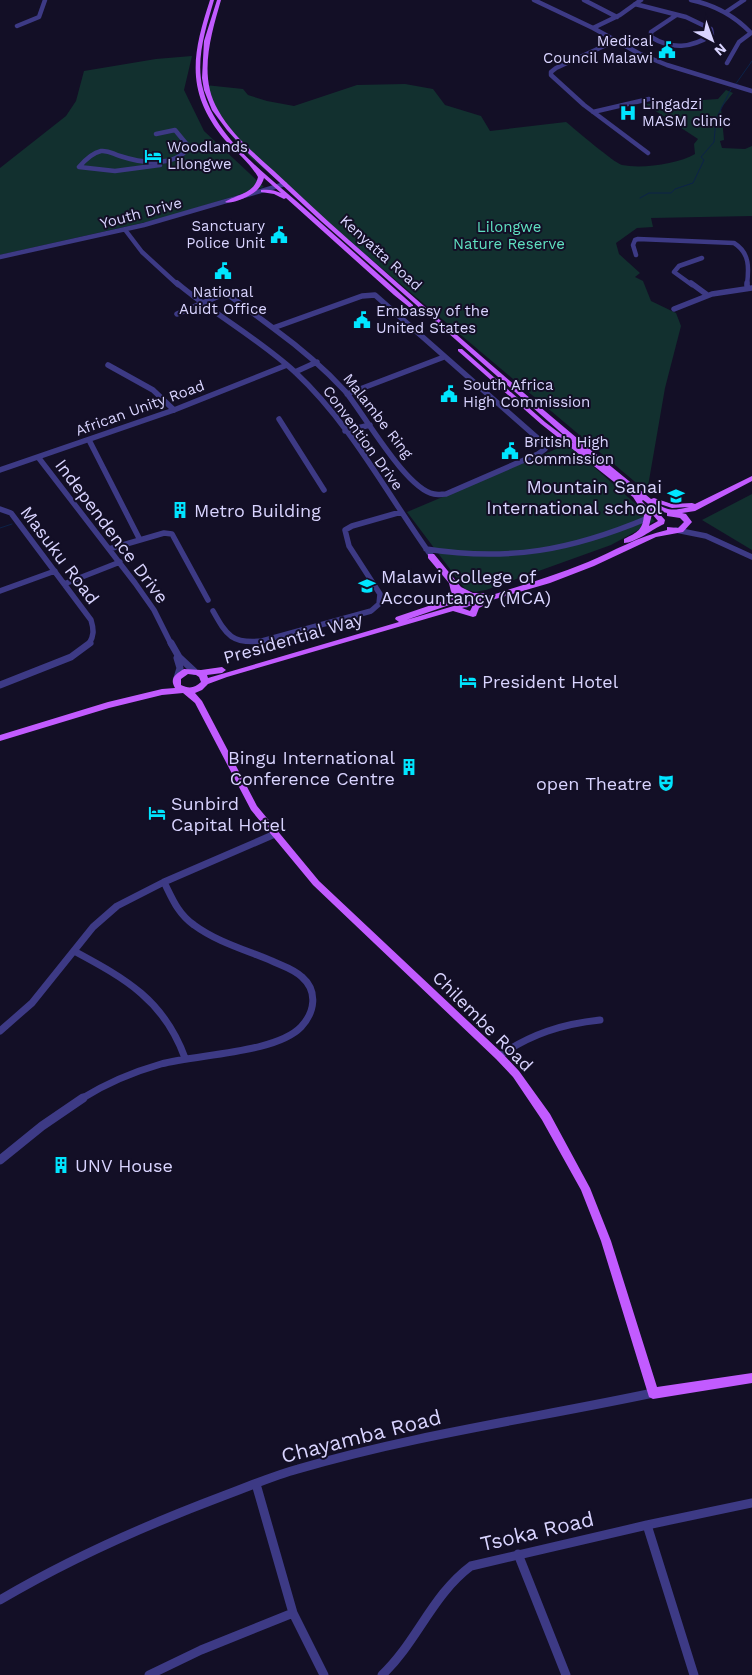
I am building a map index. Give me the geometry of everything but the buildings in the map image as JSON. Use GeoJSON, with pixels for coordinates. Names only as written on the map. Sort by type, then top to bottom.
{"type":"FeatureCollection","features":[{"type":"Feature","properties":{"kind":"main road","name":"Kenyatta Road"},"geometry":{"type":"LineString","coordinates":[[212,0],[200,39],[198,79],[218,126],[252,163],[282,186],[571,438],[637,493],[661,521]]}},
{"type":"Feature","properties":{"kind":"main road","name":"Kenyatta Road"},"geometry":{"type":"LineString","coordinates":[[219,0],[207,41],[203,90],[228,129],[298,204],[357,260],[542,423],[658,508],[675,514]]}},
{"type":"Feature","properties":{"kind":"main road"},"geometry":{"type":"LineString","coordinates":[[228,202],[250,193],[261,182],[259,172],[252,163]]}},
{"type":"Feature","properties":{"kind":"main road"},"geometry":{"type":"LineString","coordinates":[[263,191],[275,192],[298,204]]}},
{"type":"Feature","properties":{"kind":"main road","name":"Presidential Way"},"geometry":{"type":"LineString","coordinates":[[203,684],[224,675],[454,609],[482,595],[578,564],[640,535],[661,521],[665,515],[686,512],[752,478]]}},
{"type":"Feature","properties":{"kind":"main road","name":"Presidential Way"},"geometry":{"type":"LineString","coordinates":[[197,672],[235,666],[398,620],[530,586],[579,569],[654,535],[685,528],[688,521],[703,510],[752,483]]}},
{"type":"Feature","properties":{"kind":"main road"},"geometry":{"type":"LineString","coordinates":[[637,493],[672,506],[703,504]]}},
{"type":"Feature","properties":{"kind":"main road"},"geometry":{"type":"LineString","coordinates":[[637,493],[646,509],[648,518],[640,535]]}},
{"type":"Feature","properties":{"kind":"main road"},"geometry":{"type":"LineString","coordinates":[[675,514],[683,516],[688,521]]}},
{"type":"Feature","properties":{"kind":"main road"},"geometry":{"type":"LineString","coordinates":[[661,521],[666,527],[675,530]]}},
{"type":"Feature","properties":{"kind":"main road"},"geometry":{"type":"LineString","coordinates":[[431,556],[442,566],[461,592],[471,596],[482,595]]}},
{"type":"Feature","properties":{"kind":"main road"},"geometry":{"type":"LineString","coordinates":[[398,620],[452,601],[456,596],[452,584]]}},
{"type":"Feature","properties":{"kind":"main road"},"geometry":{"type":"LineString","coordinates":[[454,609],[472,614],[479,604],[530,586]]}},
{"type":"Feature","properties":{"kind":"main road"},"geometry":{"type":"LineString","coordinates":[[0,738],[162,687],[184,672],[197,672],[204,677],[203,697],[210,722]]}},
{"type":"Feature","properties":{"kind":"main road"},"geometry":{"type":"LineString","coordinates":[[177,678],[176,685],[194,696],[210,722]]}},
{"type":"Feature","properties":{"kind":"main road"},"geometry":{"type":"LineString","coordinates":[[108,705],[162,692],[197,690],[203,684]]}},
{"type":"Feature","properties":{"kind":"main road","name":"Chilembe Road"},"geometry":{"type":"LineString","coordinates":[[210,722],[251,803],[262,820],[276,834],[316,883],[499,1056],[516,1074],[546,1117],[586,1188],[606,1241],[653,1393]]}},
{"type":"Feature","properties":{"kind":"main road","name":"Chayamba Road"},"geometry":{"type":"LineString","coordinates":[[653,1393],[752,1378]]}},
{"type":"Feature","properties":{"kind":"street"},"geometry":{"type":"LineString","coordinates":[[17,26],[39,17],[45,0]]}},
{"type":"Feature","properties":{"kind":"street"},"geometry":{"type":"LineString","coordinates":[[528,0],[652,59],[746,90],[752,90]]}},
{"type":"Feature","properties":{"kind":"street"},"geometry":{"type":"LineString","coordinates":[[534,0],[593,28],[613,42]]}},
{"type":"Feature","properties":{"kind":"street"},"geometry":{"type":"LineString","coordinates":[[584,0],[617,17]]}},
{"type":"Feature","properties":{"kind":"street"},"geometry":{"type":"LineString","coordinates":[[593,28],[617,17],[641,0]]}},
{"type":"Feature","properties":{"kind":"street"},"geometry":{"type":"LineString","coordinates":[[690,0],[700,1],[735,16],[750,29],[751,34],[739,42],[727,63]]}},
{"type":"Feature","properties":{"kind":"street"},"geometry":{"type":"LineString","coordinates":[[726,12],[744,0]]}},
{"type":"Feature","properties":{"kind":"street"},"geometry":{"type":"LineString","coordinates":[[635,4],[704,24],[713,33],[686,47],[674,46],[653,38],[650,34],[651,32],[675,16]]}},
{"type":"Feature","properties":{"kind":"street"},"geometry":{"type":"LineString","coordinates":[[613,42],[556,68],[550,74],[593,112],[648,153]]}},
{"type":"Feature","properties":{"kind":"street"},"geometry":{"type":"LineString","coordinates":[[593,112],[649,99]]}},
{"type":"Feature","properties":{"kind":"street"},"geometry":{"type":"LineString","coordinates":[[156,134],[175,130],[188,147],[187,152],[175,160],[141,161],[118,156],[109,151],[91,154],[79,167],[115,170],[160,164]]}},
{"type":"Feature","properties":{"kind":"street","name":"Youth Drive"},"geometry":{"type":"LineString","coordinates":[[0,257],[126,231],[282,186]]}},
{"type":"Feature","properties":{"kind":"street","name":"Convention Drive"},"geometry":{"type":"LineString","coordinates":[[126,231],[153,263],[287,365],[324,402],[465,603]]}},
{"type":"Feature","properties":{"kind":"street"},"geometry":{"type":"LineString","coordinates":[[636,255],[633,245],[635,240],[638,239],[734,243],[744,247],[748,252],[750,260],[750,288],[706,294],[674,309]]}},
{"type":"Feature","properties":{"kind":"street"},"geometry":{"type":"LineString","coordinates":[[702,258],[680,266],[674,271],[677,276],[706,294]]}},
{"type":"Feature","properties":{"kind":"street","name":"Malambe Ring"},"geometry":{"type":"LineString","coordinates":[[203,302],[226,293],[272,328],[317,362],[347,394],[396,462],[429,492],[436,495],[446,494],[544,451],[545,448],[542,442],[372,294],[272,328]]}},
{"type":"Feature","properties":{"kind":"street"},"geometry":{"type":"LineString","coordinates":[[177,314],[203,302]]}},
{"type":"Feature","properties":{"kind":"street"},"geometry":{"type":"LineString","coordinates":[[347,394],[444,357]]}},
{"type":"Feature","properties":{"kind":"street"},"geometry":{"type":"LineString","coordinates":[[295,372],[317,362]]}},
{"type":"Feature","properties":{"kind":"street"},"geometry":{"type":"LineString","coordinates":[[108,365],[146,384],[174,410]]}},
{"type":"Feature","properties":{"kind":"street","name":"African Unity Road"},"geometry":{"type":"LineString","coordinates":[[0,470],[174,410],[287,365]]}},
{"type":"Feature","properties":{"kind":"street"},"geometry":{"type":"LineString","coordinates":[[279,419],[324,490]]}},
{"type":"Feature","properties":{"kind":"street"},"geometry":{"type":"LineString","coordinates":[[345,431],[370,425]]}},
{"type":"Feature","properties":{"kind":"street"},"geometry":{"type":"LineString","coordinates":[[89,440],[140,540]]}},
{"type":"Feature","properties":{"kind":"street","name":"Independence Drive"},"geometry":{"type":"LineString","coordinates":[[38,457],[151,605],[175,650],[185,664],[197,672]]}},
{"type":"Feature","properties":{"kind":"street","name":"Masuku Road"},"geometry":{"type":"LineString","coordinates":[[0,509],[11,513],[93,625],[92,641],[76,655],[0,685]]}},
{"type":"Feature","properties":{"kind":"street"},"geometry":{"type":"LineString","coordinates":[[213,611],[228,638],[245,643],[262,642],[371,611],[379,604],[380,594],[349,546],[345,530],[352,526],[401,512]]}},
{"type":"Feature","properties":{"kind":"street"},"geometry":{"type":"LineString","coordinates":[[426,549],[454,554],[499,555],[523,553],[597,538],[648,518]]}},
{"type":"Feature","properties":{"kind":"street"},"geometry":{"type":"LineString","coordinates":[[688,521],[752,557]]}},
{"type":"Feature","properties":{"kind":"street"},"geometry":{"type":"LineString","coordinates":[[675,530],[700,532],[722,541]]}},
{"type":"Feature","properties":{"kind":"street"},"geometry":{"type":"LineString","coordinates":[[109,549],[164,533],[174,536],[208,600]]}},
{"type":"Feature","properties":{"kind":"street"},"geometry":{"type":"LineString","coordinates":[[64,584],[120,562]]}},
{"type":"Feature","properties":{"kind":"street"},"geometry":{"type":"LineString","coordinates":[[0,591],[55,571]]}},
{"type":"Feature","properties":{"kind":"street","name":"Independence Drive"},"geometry":{"type":"LineString","coordinates":[[175,650],[180,664],[177,678]]}},
{"type":"Feature","properties":{"kind":"street"},"geometry":{"type":"LineString","coordinates":[[0,1031],[32,1003],[93,927],[107,913],[164,882],[276,834]]}},
{"type":"Feature","properties":{"kind":"street"},"geometry":{"type":"LineString","coordinates":[[0,1160],[50,1119],[91,1092],[136,1072],[185,1058],[281,1041],[295,1033],[305,1024],[312,1012],[314,997],[308,983],[298,973],[194,925],[179,911],[164,882]]}},
{"type":"Feature","properties":{"kind":"street"},"geometry":{"type":"LineString","coordinates":[[74,951],[130,983],[150,1000],[173,1028],[185,1058]]}},
{"type":"Feature","properties":{"kind":"street"},"geometry":{"type":"LineString","coordinates":[[499,1056],[518,1043],[543,1031],[559,1026],[600,1020]]}},
{"type":"Feature","properties":{"kind":"street","name":"Chayamba Road"},"geometry":{"type":"LineString","coordinates":[[0,1600],[53,1570],[138,1529],[294,1470],[345,1456],[653,1393]]}},
{"type":"Feature","properties":{"kind":"street"},"geometry":{"type":"LineString","coordinates":[[256,1484],[293,1613],[324,1675]]}},
{"type":"Feature","properties":{"kind":"street","name":"Tsoka Road"},"geometry":{"type":"LineString","coordinates":[[382,1675],[403,1654],[441,1595],[457,1575],[471,1566],[647,1525],[752,1503]]}},
{"type":"Feature","properties":{"kind":"street"},"geometry":{"type":"LineString","coordinates":[[647,1525],[694,1675]]}},
{"type":"Feature","properties":{"kind":"street"},"geometry":{"type":"LineString","coordinates":[[518,1554],[566,1675]]}},
{"type":"Feature","properties":{"kind":"street"},"geometry":{"type":"LineString","coordinates":[[149,1675],[201,1650],[293,1613]]}},
{"type":"Feature","properties":{"kind":"green space"},"geometry":{"type":"Polygon","coordinates":[[[192,56],[184,90],[204,131],[264,187],[160,219],[0,255],[0,168],[66,116],[76,101],[84,71],[156,59],[192,56]]]}},
{"type":"Feature","properties":{"kind":"green space","name":"Lilongwe Nature Reserve"},"geometry":{"type":"Polygon","coordinates":[[[405,84],[433,89],[445,105],[481,116],[490,131],[566,122],[618,163],[630,166],[670,163],[695,154],[694,144],[698,139],[645,104],[718,99],[726,90],[733,93],[721,108],[724,140],[720,141],[722,148],[745,149],[752,146],[752,216],[651,218],[653,227],[637,228],[616,243],[619,254],[640,273],[635,277],[643,281],[651,301],[676,313],[681,326],[665,388],[647,492],[251,158],[224,124],[214,107],[205,85],[243,89],[248,95],[294,106],[357,85],[405,84]]]}},
{"type":"Feature","properties":{"kind":"green space"},"geometry":{"type":"Polygon","coordinates":[[[568,444],[655,521],[611,545],[486,590],[475,592],[465,589],[407,512],[568,444]]]}},
{"type":"Feature","properties":{"kind":"green space"},"geometry":{"type":"Polygon","coordinates":[[[752,494],[752,550],[702,520],[752,494]]]}},
{"type":"Feature","properties":{"kind":"waterway"},"geometry":{"type":"LineString","coordinates":[[735,85],[752,61]]}},
{"type":"Feature","properties":{"kind":"waterway"},"geometry":{"type":"LineString","coordinates":[[640,198],[649,193],[671,193],[675,189],[693,183],[704,160],[701,157],[714,142],[716,119],[731,89]]}},
{"type":"Feature","properties":{"kind":"waterway"},"geometry":{"type":"LineString","coordinates":[[0,528],[12,524]]}},
{"type":"Feature","properties":{"kind":"place","name":"Medical Council Malawi"},"geometry":{"type":"Point","coordinates":[667,50]}},
{"type":"Feature","properties":{"kind":"place","name":"Lingadzi MASM clinic"},"geometry":{"type":"Point","coordinates":[628,113]}},
{"type":"Feature","properties":{"kind":"place","name":"Woodlands Lilongwe"},"geometry":{"type":"Point","coordinates":[153,156]}},
{"type":"Feature","properties":{"kind":"place","name":"Sanctuary Police Unit"},"geometry":{"type":"Point","coordinates":[279,235]}},
{"type":"Feature","properties":{"kind":"place","name":"National Auidt Office"},"geometry":{"type":"Point","coordinates":[223,271]}},
{"type":"Feature","properties":{"kind":"place","name":"Embassy of the United States"},"geometry":{"type":"Point","coordinates":[362,320]}},
{"type":"Feature","properties":{"kind":"place","name":"South Africa High Commission"},"geometry":{"type":"Point","coordinates":[449,394]}},
{"type":"Feature","properties":{"kind":"place","name":"British High Commission"},"geometry":{"type":"Point","coordinates":[510,451]}},
{"type":"Feature","properties":{"kind":"place","name":"Mountain Sanai International school"},"geometry":{"type":"Point","coordinates":[676,496]}},
{"type":"Feature","properties":{"kind":"place","name":"Metro Building"},"geometry":{"type":"Point","coordinates":[180,510]}},
{"type":"Feature","properties":{"kind":"place","name":"Malawi College of Accountancy (MCA)"},"geometry":{"type":"Point","coordinates":[367,586]}},
{"type":"Feature","properties":{"kind":"place","name":"President Hotel"},"geometry":{"type":"Point","coordinates":[468,681]}},
{"type":"Feature","properties":{"kind":"place","name":"Bingu International Conference Centre"},"geometry":{"type":"Point","coordinates":[409,767]}},
{"type":"Feature","properties":{"kind":"place","name":"open Theatre"},"geometry":{"type":"Point","coordinates":[666,783]}},
{"type":"Feature","properties":{"kind":"place","name":"Sunbird Capital Hotel"},"geometry":{"type":"Point","coordinates":[157,813]}},
{"type":"Feature","properties":{"kind":"place","name":"UNV House"},"geometry":{"type":"Point","coordinates":[61,1165]}}]}
